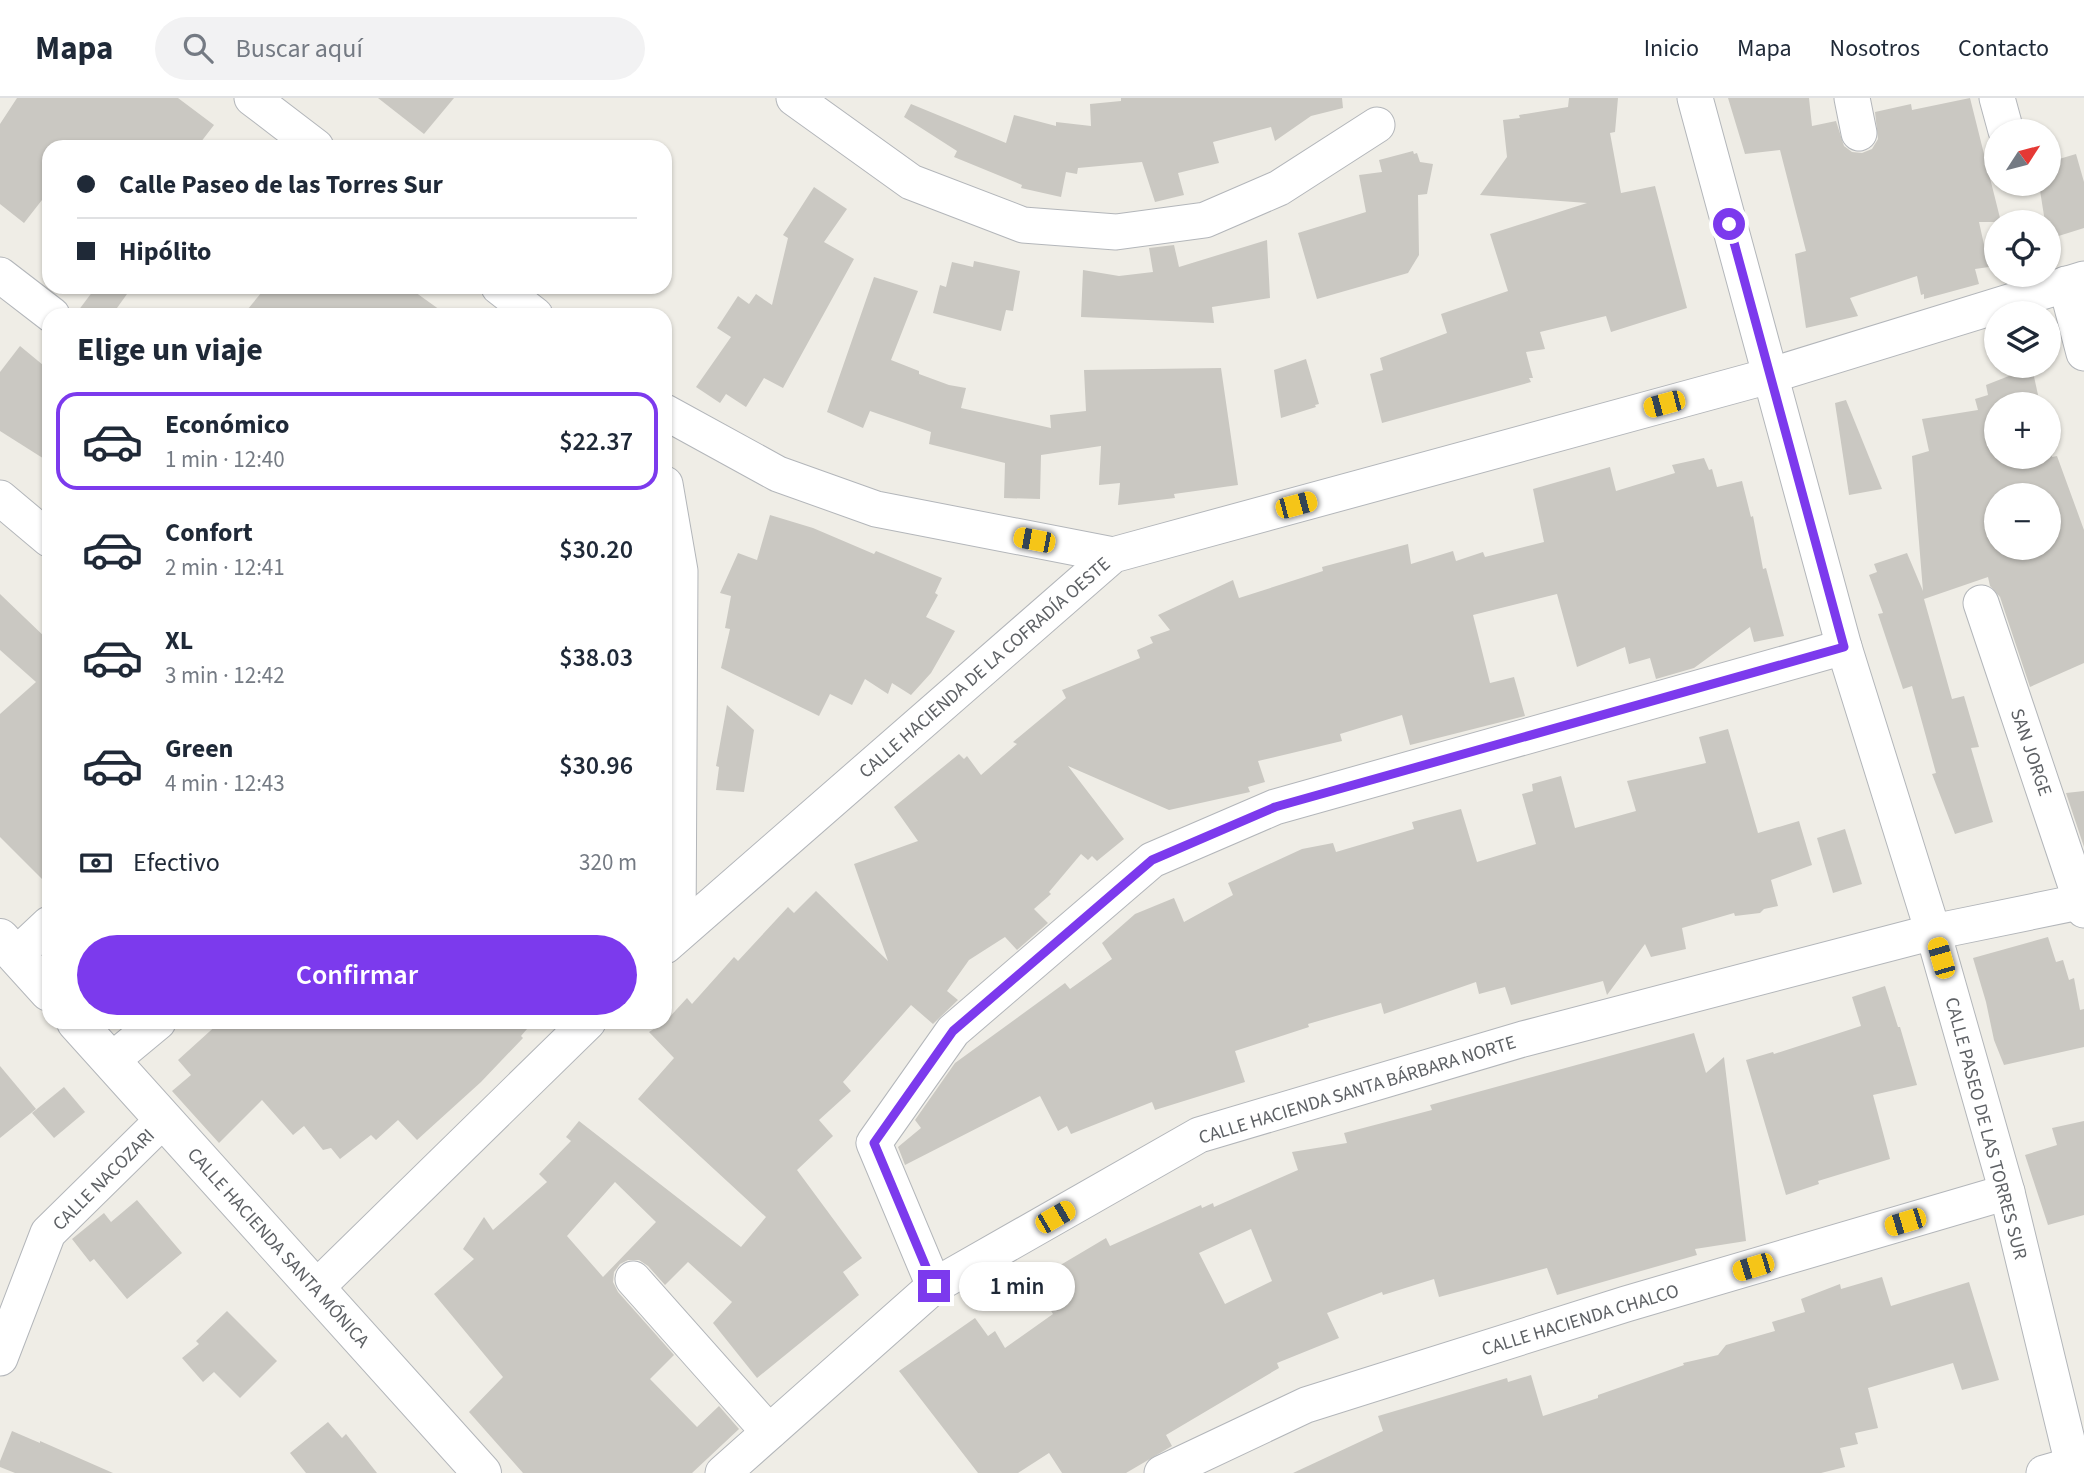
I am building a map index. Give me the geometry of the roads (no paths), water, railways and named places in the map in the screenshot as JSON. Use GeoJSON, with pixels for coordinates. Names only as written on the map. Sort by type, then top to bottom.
{"type":"FeatureCollection","features":[{"type":"Feature","properties":{"kind":"street"},"geometry":{"type":"LineString","coordinates":[[252,98],[307,140]]}},
{"type":"Feature","properties":{"kind":"street"},"geometry":{"type":"LineString","coordinates":[[794,98],[911,182],[1023,225],[1116,232],[1205,220],[1279,188],[1377,125]]}},
{"type":"Feature","properties":{"kind":"street","name":"CALLE PASEO DE LAS TORRES SUR"},"geometry":{"type":"LineString","coordinates":[[1695,98],[1844,647],[1933,932],[2007,1192],[2064,1470]]}},
{"type":"Feature","properties":{"kind":"street"},"geometry":{"type":"LineString","coordinates":[[1852,98],[1859,133]]}},
{"type":"Feature","properties":{"kind":"street"},"geometry":{"type":"LineString","coordinates":[[1997,98],[2003,119]]}},
{"type":"Feature","properties":{"kind":"street"},"geometry":{"type":"LineString","coordinates":[[0,275],[43,308]]}},
{"type":"Feature","properties":{"kind":"street"},"geometry":{"type":"LineString","coordinates":[[2075,281],[2084,353]]}},
{"type":"Feature","properties":{"kind":"street","name":"CALLE HACIENDA DE LA COFRADÍA OESTE"},"geometry":{"type":"LineString","coordinates":[[672,939],[1113,555],[1769,376],[2075,281]]}},
{"type":"Feature","properties":{"kind":"street"},"geometry":{"type":"LineString","coordinates":[[508,294],[526,308]]}},
{"type":"Feature","properties":{"kind":"street"},"geometry":{"type":"LineString","coordinates":[[672,416],[778,474],[876,509],[1113,555]]}},
{"type":"Feature","properties":{"kind":"street"},"geometry":{"type":"LineString","coordinates":[[0,498],[42,533]]}},
{"type":"Feature","properties":{"kind":"street"},"geometry":{"type":"LineString","coordinates":[[672,525],[680,571],[672,899]]}},
{"type":"Feature","properties":{"kind":"street","name":"SAN JORGE"},"geometry":{"type":"LineString","coordinates":[[1981,604],[2083,904]]}},
{"type":"Feature","properties":{"kind":"street"},"geometry":{"type":"LineString","coordinates":[[934,1286],[874,1143],[953,1031],[1152,860],[1275,807],[1844,647]]}},
{"type":"Feature","properties":{"kind":"street","name":"CALLE HACIENDA SANTA BÁRBARA NORTE"},"geometry":{"type":"LineString","coordinates":[[723,1473],[934,1286],[1199,1135],[1523,1039],[1933,932],[2083,904]]}},
{"type":"Feature","properties":{"kind":"street"},"geometry":{"type":"LineString","coordinates":[[42,928],[8,946],[42,984]]}},
{"type":"Feature","properties":{"kind":"street","name":"CALLE HACIENDA SANTA MÓNICA"},"geometry":{"type":"LineString","coordinates":[[82,1029],[482,1473]]}},
{"type":"Feature","properties":{"kind":"street"},"geometry":{"type":"LineString","coordinates":[[111,1061],[150,1029]]}},
{"type":"Feature","properties":{"kind":"street"},"geometry":{"type":"LineString","coordinates":[[316,1288],[581,1029]]}},
{"type":"Feature","properties":{"kind":"street","name":"CALLE NACOZARI"},"geometry":{"type":"LineString","coordinates":[[0,1358],[48,1233],[164,1119]]}},
{"type":"Feature","properties":{"kind":"street","name":"CALLE HACIENDA CHALCO"},"geometry":{"type":"LineString","coordinates":[[1162,1473],[1306,1405],[1626,1304],[2007,1192]]}},
{"type":"Feature","properties":{"kind":"street"},"geometry":{"type":"LineString","coordinates":[[633,1279],[769,1432]]}}]}
